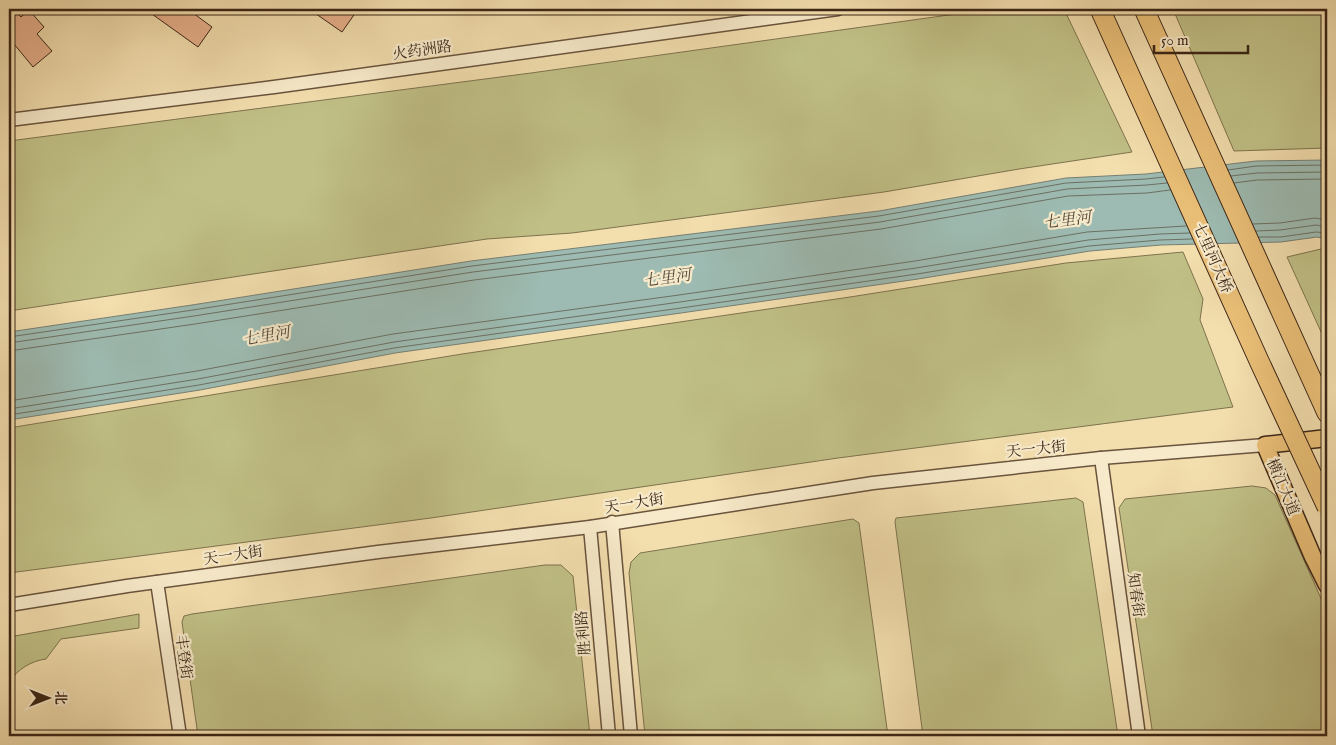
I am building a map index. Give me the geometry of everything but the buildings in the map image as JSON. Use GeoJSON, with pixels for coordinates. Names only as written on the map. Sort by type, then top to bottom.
{"type":"FeatureCollection","features":[{"type":"Feature","properties":{"kind":"highway","name":"七里河大桥"},"geometry":{"type":"LineString","coordinates":[[1100,9],[1327,507]]}},
{"type":"Feature","properties":{"kind":"highway"},"geometry":{"type":"LineString","coordinates":[[1144,9],[1327,413]]}},
{"type":"Feature","properties":{"kind":"main road","name":"横江大道"},"geometry":{"type":"LineString","coordinates":[[1327,438],[1265,445],[1327,586]]}},
{"type":"Feature","properties":{"kind":"street","name":"火药洲路"},"geometry":{"type":"LineString","coordinates":[[9,120],[274,87],[838,9]]}},
{"type":"Feature","properties":{"kind":"street","name":"天一大街"},"geometry":{"type":"LineString","coordinates":[[9,605],[157,582],[590,526],[873,483],[1101,458],[1265,445]]}},
{"type":"Feature","properties":{"kind":"street","name":"知春街"},"geometry":{"type":"LineString","coordinates":[[1101,458],[1139,736]]}},
{"type":"Feature","properties":{"kind":"street"},"geometry":{"type":"LineString","coordinates":[[612,522],[631,736]]}},
{"type":"Feature","properties":{"kind":"street","name":"胜利路"},"geometry":{"type":"LineString","coordinates":[[590,526],[609,736]]}},
{"type":"Feature","properties":{"kind":"street","name":"丰登街"},"geometry":{"type":"LineString","coordinates":[[157,582],[180,736]]}},
{"type":"Feature","properties":{"kind":"green space"},"geometry":{"type":"Polygon","coordinates":[[[992,9],[1064,9],[1132,152],[884,192],[572,233],[487,239],[9,311],[9,141],[531,73],[992,9]]]}},
{"type":"Feature","properties":{"kind":"green space"},"geometry":{"type":"Polygon","coordinates":[[[1173,9],[1327,9],[1327,148],[1234,151],[1173,9]]]}},
{"type":"Feature","properties":{"kind":"green space"},"geometry":{"type":"Polygon","coordinates":[[[1327,249],[1327,345],[1287,257],[1327,249]]]}},
{"type":"Feature","properties":{"kind":"green space"},"geometry":{"type":"Polygon","coordinates":[[[1183,252],[1203,299],[1200,320],[1233,407],[838,458],[431,518],[9,573],[9,428],[462,354],[1066,263],[1183,252]]]}},
{"type":"Feature","properties":{"kind":"green space"},"geometry":{"type":"Polygon","coordinates":[[[1252,486],[1266,488],[1275,495],[1327,612],[1327,736],[1153,736],[1119,508],[1125,499],[1252,486]]]}},
{"type":"Feature","properties":{"kind":"green space"},"geometry":{"type":"Polygon","coordinates":[[[1076,498],[1083,502],[1118,736],[923,736],[896,518],[1076,498]]]}},
{"type":"Feature","properties":{"kind":"green space"},"geometry":{"type":"Polygon","coordinates":[[[853,519],[859,523],[888,736],[645,736],[629,573],[631,562],[640,553],[853,519]]]}},
{"type":"Feature","properties":{"kind":"green space"},"geometry":{"type":"Polygon","coordinates":[[[545,565],[561,565],[573,576],[590,736],[478,736],[443,731],[411,736],[198,736],[182,622],[184,616],[545,565]]]}},
{"type":"Feature","properties":{"kind":"green space"},"geometry":{"type":"Polygon","coordinates":[[[139,614],[139,628],[61,639],[46,659],[25,666],[9,682],[9,637],[139,614]]]}},
{"type":"Feature","properties":{"kind":"water","name":"七里河"},"geometry":{"type":"Polygon","coordinates":[[[1327,160],[1327,239],[1317,237],[1281,242],[1161,245],[1090,251],[918,279],[395,353],[200,390],[9,420],[9,332],[471,261],[879,211],[1066,178],[1146,174],[1256,161],[1327,160]]]}}]}
